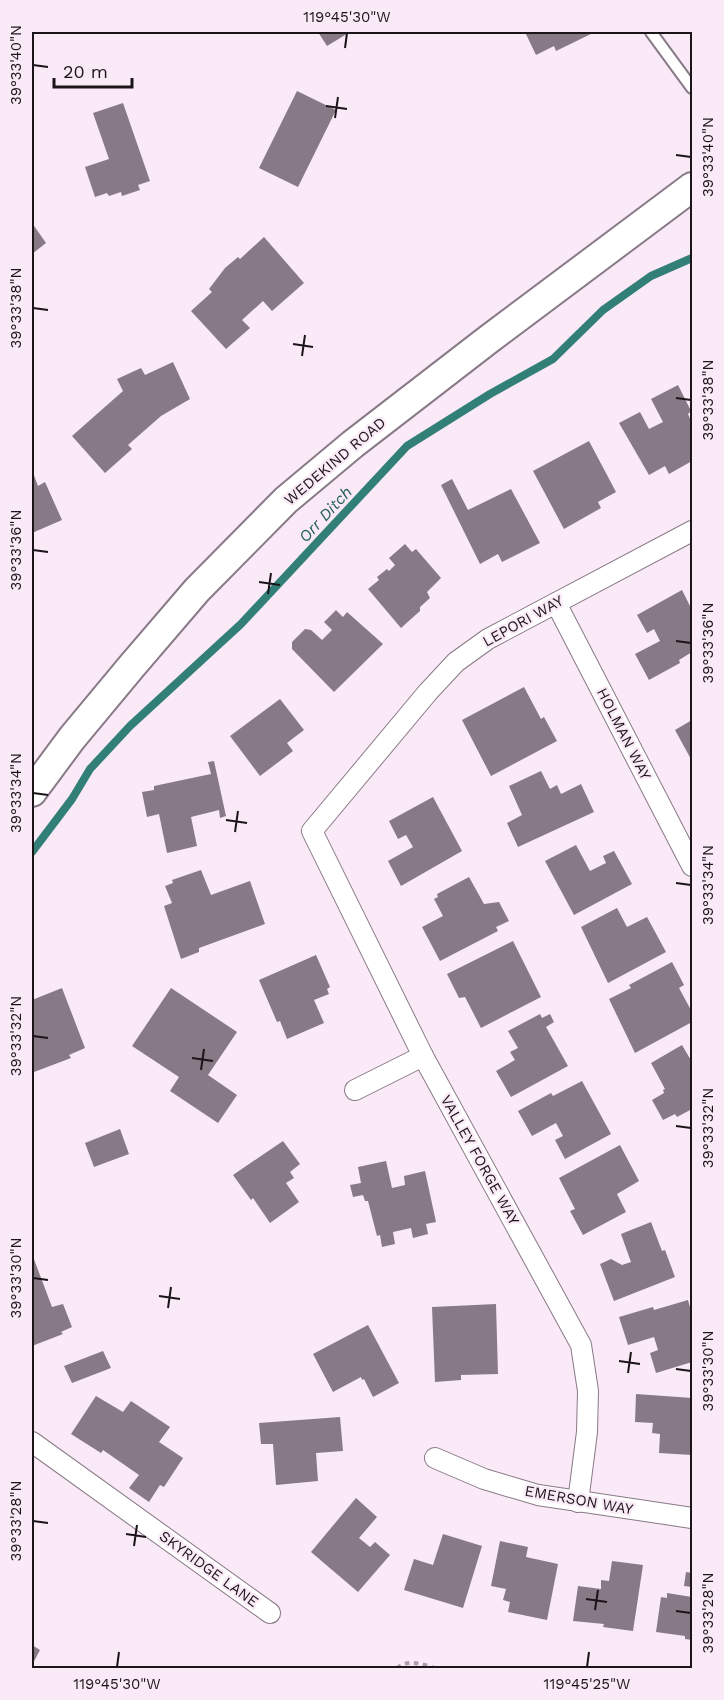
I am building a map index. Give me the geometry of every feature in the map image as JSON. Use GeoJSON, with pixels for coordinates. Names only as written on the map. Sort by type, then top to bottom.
{"type":"FeatureCollection","features":[{"type":"Feature","properties":{"kind":"street","name":"WEDEKIND ROAD"},"geometry":{"type":"LineString","coordinates":[[32,792],[72,738],[197,590],[286,500],[353,444],[452,367],[693,187]]}},
{"type":"Feature","properties":{"kind":"street","name":"LEPORI WAY"},"geometry":{"type":"LineString","coordinates":[[312,831],[428,692],[456,662],[488,639],[693,531]]}},
{"type":"Feature","properties":{"kind":"street","name":"HOLMAN WAY"},"geometry":{"type":"LineString","coordinates":[[556,603],[693,866]]}},
{"type":"Feature","properties":{"kind":"street","name":"VALLEY FORGE WAY"},"geometry":{"type":"LineString","coordinates":[[312,831],[423,1056],[581,1345],[588,1391],[587,1432],[578,1502]]}},
{"type":"Feature","properties":{"kind":"street"},"geometry":{"type":"LineString","coordinates":[[356,1090],[423,1056]]}},
{"type":"Feature","properties":{"kind":"street","name":"SKYRIDGE LANE"},"geometry":{"type":"LineString","coordinates":[[32,1442],[270,1613]]}},
{"type":"Feature","properties":{"kind":"street","name":"EMERSON WAY"},"geometry":{"type":"LineString","coordinates":[[435,1458],[484,1479],[538,1495],[693,1518]]}},
{"type":"Feature","properties":{"kind":"lane"},"geometry":{"type":"LineString","coordinates":[[651,32],[693,88]]}},
{"type":"Feature","properties":{"kind":"path"},"geometry":{"type":"LineString","coordinates":[[397,1668],[399,1665],[410,1663],[434,1668]]}},
{"type":"Feature","properties":{"kind":"building"},"geometry":{"type":"Polygon","coordinates":[[[318,32],[350,32],[327,46],[318,32]]]}},
{"type":"Feature","properties":{"kind":"building"},"geometry":{"type":"Polygon","coordinates":[[[525,32],[595,32],[556,51],[554,46],[536,55],[525,32]]]}},
{"type":"Feature","properties":{"kind":"building"},"geometry":{"type":"Polygon","coordinates":[[[297,91],[336,110],[298,187],[259,168],[297,91]]]}},
{"type":"Feature","properties":{"kind":"building"},"geometry":{"type":"Polygon","coordinates":[[[123,103],[150,181],[138,185],[140,190],[122,196],[121,192],[95,197],[85,167],[109,159],[93,113],[123,103]]]}},
{"type":"Feature","properties":{"kind":"building"},"geometry":{"type":"Polygon","coordinates":[[[32,223],[46,243],[32,254],[32,223]]]}},
{"type":"Feature","properties":{"kind":"building"},"geometry":{"type":"Polygon","coordinates":[[[264,237],[304,283],[272,311],[263,301],[242,320],[250,328],[226,349],[191,311],[212,292],[209,289],[225,268],[238,257],[240,259],[264,237]]]}},
{"type":"Feature","properties":{"kind":"building"},"geometry":{"type":"Polygon","coordinates":[[[173,362],[190,399],[161,416],[128,445],[132,449],[105,473],[72,436],[123,391],[117,379],[141,368],[145,375],[173,362]]]}},
{"type":"Feature","properties":{"kind":"building"},"geometry":{"type":"Polygon","coordinates":[[[678,385],[691,411],[688,414],[692,423],[692,461],[669,474],[665,466],[649,475],[619,423],[640,412],[649,429],[663,422],[651,399],[678,385]]]}},
{"type":"Feature","properties":{"kind":"building"},"geometry":{"type":"Polygon","coordinates":[[[589,441],[616,492],[598,502],[601,508],[564,529],[533,471],[589,441]]]}},
{"type":"Feature","properties":{"kind":"building"},"geometry":{"type":"Polygon","coordinates":[[[32,470],[38,486],[45,482],[62,520],[32,533],[32,470]]]}},
{"type":"Feature","properties":{"kind":"building"},"geometry":{"type":"Polygon","coordinates":[[[452,479],[468,510],[511,489],[540,543],[502,562],[498,554],[480,564],[441,485],[452,479]]]}},
{"type":"Feature","properties":{"kind":"building"},"geometry":{"type":"Polygon","coordinates":[[[405,544],[412,552],[416,549],[441,578],[427,592],[430,598],[420,607],[420,611],[401,628],[368,589],[379,580],[377,577],[395,565],[389,558],[405,544]]]}},
{"type":"Feature","properties":{"kind":"building"},"geometry":{"type":"Polygon","coordinates":[[[682,590],[692,610],[692,652],[679,660],[680,663],[649,680],[635,654],[660,641],[654,629],[647,633],[637,615],[682,590]]]}},
{"type":"Feature","properties":{"kind":"building"},"geometry":{"type":"Polygon","coordinates":[[[336,610],[343,617],[347,612],[383,644],[334,692],[292,649],[292,642],[305,629],[311,630],[322,640],[332,630],[324,622],[336,610]]]}},
{"type":"Feature","properties":{"kind":"building"},"geometry":{"type":"Polygon","coordinates":[[[524,687],[541,719],[544,717],[557,741],[491,776],[462,720],[524,687]]]}},
{"type":"Feature","properties":{"kind":"building"},"geometry":{"type":"Polygon","coordinates":[[[280,699],[304,730],[287,743],[293,751],[260,776],[230,736],[280,699]]]}},
{"type":"Feature","properties":{"kind":"building"},"geometry":{"type":"Polygon","coordinates":[[[692,720],[692,761],[675,730],[692,720]]]}},
{"type":"Feature","properties":{"kind":"building"},"geometry":{"type":"Polygon","coordinates":[[[214,761],[226,816],[220,818],[219,810],[191,817],[197,846],[167,853],[159,814],[147,817],[142,792],[154,790],[154,786],[211,774],[208,762],[214,761]]]}},
{"type":"Feature","properties":{"kind":"building"},"geometry":{"type":"Polygon","coordinates":[[[541,771],[550,789],[557,785],[561,794],[581,784],[594,812],[518,847],[507,823],[522,815],[509,786],[541,771]]]}},
{"type":"Feature","properties":{"kind":"building"},"geometry":{"type":"Polygon","coordinates":[[[433,797],[462,851],[401,886],[388,861],[413,847],[406,835],[398,839],[389,821],[433,797]]]}},
{"type":"Feature","properties":{"kind":"building"},"geometry":{"type":"Polygon","coordinates":[[[576,845],[590,871],[606,863],[603,856],[614,851],[632,884],[574,915],[545,861],[576,845]]]}},
{"type":"Feature","properties":{"kind":"building"},"geometry":{"type":"Polygon","coordinates":[[[201,870],[211,895],[250,881],[265,924],[199,948],[199,952],[181,959],[164,906],[172,903],[165,886],[173,883],[172,880],[201,870]]]}},
{"type":"Feature","properties":{"kind":"building"},"geometry":{"type":"Polygon","coordinates":[[[469,877],[484,904],[499,902],[509,921],[496,927],[498,931],[440,961],[422,927],[443,916],[434,899],[438,897],[437,894],[469,877]]]}},
{"type":"Feature","properties":{"kind":"building"},"geometry":{"type":"Polygon","coordinates":[[[617,908],[627,927],[647,917],[666,952],[608,983],[581,927],[617,908]]]}},
{"type":"Feature","properties":{"kind":"building"},"geometry":{"type":"Polygon","coordinates":[[[513,941],[541,997],[481,1028],[465,997],[459,998],[447,974],[513,941]]]}},
{"type":"Feature","properties":{"kind":"building"},"geometry":{"type":"Polygon","coordinates":[[[316,955],[330,987],[327,989],[329,994],[314,1000],[324,1023],[287,1039],[259,980],[316,955]]]}},
{"type":"Feature","properties":{"kind":"building"},"geometry":{"type":"Polygon","coordinates":[[[672,962],[684,985],[679,988],[692,1012],[692,1022],[635,1053],[609,999],[631,988],[629,985],[672,962]]]}},
{"type":"Feature","properties":{"kind":"building"},"geometry":{"type":"Polygon","coordinates":[[[62,988],[85,1048],[69,1055],[71,1058],[34,1072],[32,1068],[32,1000],[62,988]]]}},
{"type":"Feature","properties":{"kind":"building"},"geometry":{"type":"Polygon","coordinates":[[[171,988],[237,1032],[208,1075],[237,1095],[218,1123],[170,1091],[179,1077],[132,1046],[171,988]]]}},
{"type":"Feature","properties":{"kind":"building"},"geometry":{"type":"Polygon","coordinates":[[[540,1014],[542,1018],[550,1014],[554,1022],[546,1027],[568,1066],[511,1097],[496,1071],[515,1060],[510,1052],[518,1048],[508,1031],[540,1014]]]}},
{"type":"Feature","properties":{"kind":"building"},"geometry":{"type":"Polygon","coordinates":[[[682,1045],[692,1062],[692,1109],[677,1117],[675,1114],[663,1120],[652,1100],[664,1093],[665,1089],[651,1063],[682,1045]]]}},
{"type":"Feature","properties":{"kind":"building"},"geometry":{"type":"Polygon","coordinates":[[[582,1081],[611,1134],[565,1159],[555,1140],[563,1136],[556,1123],[532,1136],[518,1111],[551,1093],[553,1096],[582,1081]]]}},
{"type":"Feature","properties":{"kind":"building"},"geometry":{"type":"Polygon","coordinates":[[[120,1129],[129,1154],[94,1167],[85,1143],[120,1129]]]}},
{"type":"Feature","properties":{"kind":"building"},"geometry":{"type":"Polygon","coordinates":[[[283,1141],[300,1164],[290,1172],[294,1178],[286,1183],[299,1202],[270,1223],[233,1175],[283,1141]]]}},
{"type":"Feature","properties":{"kind":"building"},"geometry":{"type":"Polygon","coordinates":[[[620,1145],[639,1181],[617,1194],[626,1212],[583,1235],[570,1211],[575,1209],[559,1178],[620,1145]]]}},
{"type":"Feature","properties":{"kind":"building"},"geometry":{"type":"Polygon","coordinates":[[[386,1161],[392,1188],[405,1185],[404,1176],[425,1171],[436,1222],[426,1224],[428,1234],[413,1238],[411,1228],[393,1232],[395,1244],[382,1247],[368,1201],[365,1201],[363,1195],[353,1197],[350,1185],[361,1183],[358,1167],[386,1161]]]}},
{"type":"Feature","properties":{"kind":"building"},"geometry":{"type":"Polygon","coordinates":[[[651,1222],[675,1277],[614,1301],[600,1264],[611,1259],[622,1265],[631,1262],[621,1234],[651,1222]]]}},
{"type":"Feature","properties":{"kind":"building"},"geometry":{"type":"Polygon","coordinates":[[[32,1254],[52,1307],[63,1304],[72,1327],[61,1332],[63,1334],[32,1346],[32,1254]]]}},
{"type":"Feature","properties":{"kind":"building"},"geometry":{"type":"Polygon","coordinates":[[[688,1300],[692,1315],[692,1362],[656,1373],[650,1353],[658,1350],[654,1337],[628,1345],[619,1317],[688,1300]]]}},
{"type":"Feature","properties":{"kind":"building"},"geometry":{"type":"Polygon","coordinates":[[[496,1304],[498,1374],[461,1375],[461,1380],[435,1382],[432,1307],[496,1304]]]}},
{"type":"Feature","properties":{"kind":"building"},"geometry":{"type":"Polygon","coordinates":[[[368,1325],[399,1383],[373,1397],[361,1377],[333,1392],[313,1354],[368,1325]]]}},
{"type":"Feature","properties":{"kind":"building"},"geometry":{"type":"Polygon","coordinates":[[[103,1351],[111,1368],[72,1383],[64,1366],[103,1351]]]}},
{"type":"Feature","properties":{"kind":"building"},"geometry":{"type":"Polygon","coordinates":[[[636,1394],[692,1398],[692,1455],[659,1453],[660,1434],[652,1433],[653,1423],[635,1422],[636,1394]]]}},
{"type":"Feature","properties":{"kind":"building"},"geometry":{"type":"Polygon","coordinates":[[[96,1396],[123,1412],[131,1401],[170,1427],[159,1442],[183,1458],[164,1487],[160,1485],[149,1502],[129,1488],[139,1475],[103,1450],[101,1453],[71,1434],[96,1396]]]}},
{"type":"Feature","properties":{"kind":"building"},"geometry":{"type":"Polygon","coordinates":[[[340,1417],[343,1451],[316,1453],[318,1481],[276,1485],[273,1444],[261,1444],[259,1423],[340,1417]]]}},
{"type":"Feature","properties":{"kind":"building"},"geometry":{"type":"Polygon","coordinates":[[[356,1498],[377,1517],[359,1538],[370,1547],[375,1542],[390,1555],[358,1592],[311,1552],[356,1498]]]}},
{"type":"Feature","properties":{"kind":"building"},"geometry":{"type":"Polygon","coordinates":[[[443,1534],[482,1546],[463,1608],[404,1590],[414,1559],[433,1565],[443,1534]]]}},
{"type":"Feature","properties":{"kind":"building"},"geometry":{"type":"Polygon","coordinates":[[[500,1541],[528,1547],[526,1557],[558,1564],[547,1620],[508,1612],[510,1602],[503,1600],[506,1589],[491,1586],[500,1541]]]}},
{"type":"Feature","properties":{"kind":"building"},"geometry":{"type":"Polygon","coordinates":[[[612,1561],[643,1565],[633,1631],[603,1627],[604,1624],[573,1621],[578,1586],[601,1589],[601,1580],[609,1581],[612,1561]]]}},
{"type":"Feature","properties":{"kind":"building"},"geometry":{"type":"Polygon","coordinates":[[[686,1572],[692,1573],[692,1587],[684,1586],[686,1572]]]}},
{"type":"Feature","properties":{"kind":"building"},"geometry":{"type":"Polygon","coordinates":[[[667,1593],[692,1597],[692,1640],[685,1639],[685,1636],[656,1632],[661,1597],[667,1598],[667,1593]]]}},
{"type":"Feature","properties":{"kind":"building"},"geometry":{"type":"Polygon","coordinates":[[[32,1645],[40,1650],[32,1665],[32,1645]]]}},
{"type":"Feature","properties":{"kind":"waterway","name":"Orr Ditch"},"geometry":{"type":"LineString","coordinates":[[32,852],[72,799],[90,769],[130,726],[241,624],[407,446],[490,394],[553,359],[603,310],[651,276],[692,258]]}}]}
